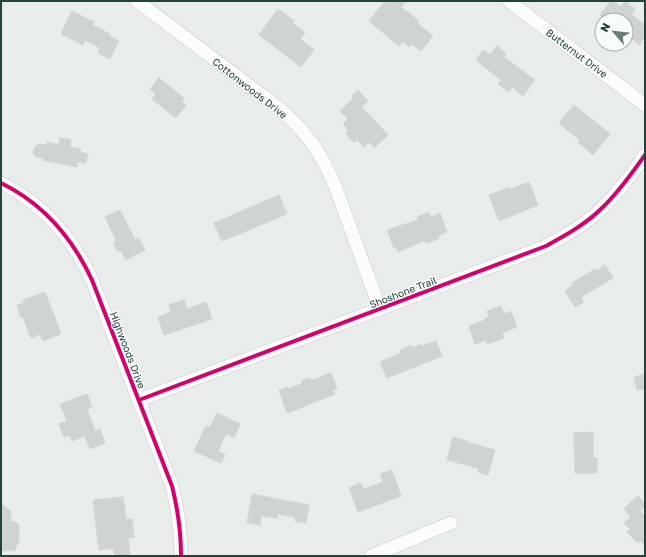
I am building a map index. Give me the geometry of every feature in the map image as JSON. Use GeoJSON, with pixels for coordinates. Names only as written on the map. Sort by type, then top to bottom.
{"type":"FeatureCollection","features":[{"type":"Feature","properties":{"kind":"street","name":"Cottonwoods Drive"},"geometry":{"type":"LineString","coordinates":[[137,1],[280,109],[298,126],[313,144],[334,183],[380,309]]}},
{"type":"Feature","properties":{"kind":"street","name":"Butternut Drive"},"geometry":{"type":"LineString","coordinates":[[509,1],[645,105]]}},
{"type":"Feature","properties":{"kind":"street","name":"Shoshone Trail"},"geometry":{"type":"LineString","coordinates":[[139,400],[546,246],[567,235],[603,208],[618,192],[645,155]]}},
{"type":"Feature","properties":{"kind":"street","name":"Highwoods Drive"},"geometry":{"type":"LineString","coordinates":[[1,183],[22,195],[57,224],[83,261],[92,280],[172,486],[178,509],[181,556]]}},
{"type":"Feature","properties":{"kind":"street"},"geometry":{"type":"LineString","coordinates":[[371,556],[451,523]]}},
{"type":"Feature","properties":{"kind":"building"},"geometry":{"type":"Polygon","coordinates":[[[389,1],[406,1],[401,7],[419,21],[417,23],[433,36],[421,51],[412,44],[409,47],[403,42],[399,46],[369,21],[384,2],[386,4],[389,1]]]}},
{"type":"Feature","properties":{"kind":"building"},"geometry":{"type":"Polygon","coordinates":[[[611,1],[621,7],[625,1],[635,9],[633,12],[602,12],[611,1]]]}},
{"type":"Feature","properties":{"kind":"building"},"geometry":{"type":"Polygon","coordinates":[[[278,9],[294,21],[292,23],[305,33],[300,39],[314,50],[301,67],[259,35],[278,9]]]}},
{"type":"Feature","properties":{"kind":"building"},"geometry":{"type":"Polygon","coordinates":[[[72,11],[94,22],[92,25],[110,34],[109,36],[119,41],[110,59],[98,53],[100,48],[85,40],[83,45],[61,34],[72,11]]]}},
{"type":"Feature","properties":{"kind":"building"},"geometry":{"type":"Polygon","coordinates":[[[634,16],[645,25],[645,37],[639,45],[634,41],[634,16]]]}},
{"type":"Feature","properties":{"kind":"building"},"geometry":{"type":"Polygon","coordinates":[[[497,46],[506,54],[504,57],[535,80],[523,96],[512,87],[509,92],[498,84],[501,80],[476,60],[483,50],[490,55],[497,46]]]}},
{"type":"Feature","properties":{"kind":"building"},"geometry":{"type":"Polygon","coordinates":[[[159,78],[184,98],[182,102],[186,105],[176,118],[152,99],[156,94],[150,89],[159,78]]]}},
{"type":"Feature","properties":{"kind":"building"},"geometry":{"type":"Polygon","coordinates":[[[358,90],[368,101],[362,107],[388,135],[374,148],[369,142],[364,147],[357,140],[354,143],[346,134],[349,131],[343,124],[348,119],[340,111],[354,98],[352,96],[358,90]]]}},
{"type":"Feature","properties":{"kind":"building"},"geometry":{"type":"Polygon","coordinates":[[[574,105],[610,134],[593,155],[578,142],[580,140],[559,123],[574,105]]]}},
{"type":"Feature","properties":{"kind":"building"},"geometry":{"type":"Polygon","coordinates":[[[60,138],[71,140],[70,147],[81,149],[80,152],[88,154],[86,163],[78,162],[77,167],[43,160],[44,158],[36,157],[33,153],[35,147],[39,144],[47,145],[47,142],[59,145],[60,138]]]}},
{"type":"Feature","properties":{"kind":"building"},"geometry":{"type":"Polygon","coordinates":[[[529,182],[538,205],[499,221],[489,195],[529,182]]]}},
{"type":"Feature","properties":{"kind":"building"},"geometry":{"type":"Polygon","coordinates":[[[279,195],[287,214],[222,241],[214,223],[279,195]]]}},
{"type":"Feature","properties":{"kind":"building"},"geometry":{"type":"Polygon","coordinates":[[[120,210],[135,240],[139,238],[145,250],[126,260],[121,251],[117,251],[114,244],[116,240],[105,217],[120,210]]]}},
{"type":"Feature","properties":{"kind":"building"},"geometry":{"type":"Polygon","coordinates":[[[429,212],[431,217],[440,213],[447,232],[440,235],[438,239],[427,243],[423,241],[398,252],[396,247],[394,248],[387,230],[418,220],[417,217],[429,212]]]}},
{"type":"Feature","properties":{"kind":"building"},"geometry":{"type":"Polygon","coordinates":[[[605,265],[613,278],[581,297],[584,302],[575,307],[565,291],[574,285],[572,283],[595,269],[596,271],[605,265]]]}},
{"type":"Feature","properties":{"kind":"building"},"geometry":{"type":"Polygon","coordinates":[[[45,292],[61,334],[43,341],[40,334],[31,338],[23,317],[21,318],[17,305],[24,303],[23,300],[45,292]]]}},
{"type":"Feature","properties":{"kind":"building"},"geometry":{"type":"Polygon","coordinates":[[[184,300],[187,309],[206,302],[212,319],[164,335],[158,317],[171,312],[169,305],[184,300]]]}},
{"type":"Feature","properties":{"kind":"building"},"geometry":{"type":"Polygon","coordinates":[[[501,306],[504,314],[511,311],[517,327],[502,333],[504,338],[487,344],[486,340],[475,344],[469,326],[485,320],[484,319],[489,317],[487,311],[501,306]]]}},
{"type":"Feature","properties":{"kind":"building"},"geometry":{"type":"Polygon","coordinates":[[[436,341],[442,356],[387,378],[380,362],[401,353],[400,350],[411,345],[412,348],[421,344],[422,346],[436,341]]]}},
{"type":"Feature","properties":{"kind":"building"},"geometry":{"type":"Polygon","coordinates":[[[331,373],[337,389],[333,390],[335,394],[287,413],[279,390],[288,387],[288,389],[301,384],[303,380],[309,378],[312,380],[331,373]]]}},
{"type":"Feature","properties":{"kind":"building"},"geometry":{"type":"Polygon","coordinates":[[[645,374],[645,389],[637,390],[634,377],[645,374]]]}},
{"type":"Feature","properties":{"kind":"building"},"geometry":{"type":"Polygon","coordinates":[[[87,394],[92,407],[87,409],[95,431],[100,429],[105,443],[90,449],[85,436],[72,441],[70,435],[64,437],[59,424],[67,421],[60,404],[87,394]]]}},
{"type":"Feature","properties":{"kind":"building"},"geometry":{"type":"Polygon","coordinates":[[[217,413],[240,424],[234,438],[226,434],[218,451],[225,455],[221,463],[194,451],[206,426],[210,427],[217,413]]]}},
{"type":"Feature","properties":{"kind":"building"},"geometry":{"type":"Polygon","coordinates":[[[593,432],[593,458],[597,458],[597,473],[575,473],[574,433],[593,432]]]}},
{"type":"Feature","properties":{"kind":"building"},"geometry":{"type":"Polygon","coordinates":[[[453,437],[495,450],[488,475],[478,472],[478,468],[447,460],[453,437]]]}},
{"type":"Feature","properties":{"kind":"building"},"geometry":{"type":"Polygon","coordinates":[[[392,470],[401,496],[358,512],[349,488],[361,483],[364,489],[383,482],[380,474],[392,470]]]}},
{"type":"Feature","properties":{"kind":"building"},"geometry":{"type":"Polygon","coordinates":[[[252,494],[309,505],[306,523],[295,521],[295,517],[278,514],[277,518],[261,516],[260,525],[247,523],[252,494]]]}},
{"type":"Feature","properties":{"kind":"building"},"geometry":{"type":"Polygon","coordinates":[[[638,496],[645,504],[640,511],[645,516],[645,546],[641,541],[638,543],[627,532],[630,529],[624,523],[631,517],[624,509],[638,496]]]}},
{"type":"Feature","properties":{"kind":"building"},"geometry":{"type":"Polygon","coordinates":[[[123,497],[126,519],[132,519],[134,537],[128,538],[130,556],[115,556],[113,548],[99,550],[93,500],[123,497]]]}},
{"type":"Feature","properties":{"kind":"building"},"geometry":{"type":"Polygon","coordinates":[[[1,504],[10,511],[11,522],[16,522],[19,525],[19,542],[15,550],[1,551],[1,504]]]}},
{"type":"Feature","properties":{"kind":"cycle path"},"geometry":{"type":"LineString","coordinates":[[139,400],[546,246],[576,229],[596,214],[620,189],[645,155]]}},
{"type":"Feature","properties":{"kind":"cycle path"},"geometry":{"type":"LineString","coordinates":[[1,183],[31,201],[55,223],[66,236],[84,264],[92,280],[172,486],[179,521],[181,556]]}}]}
